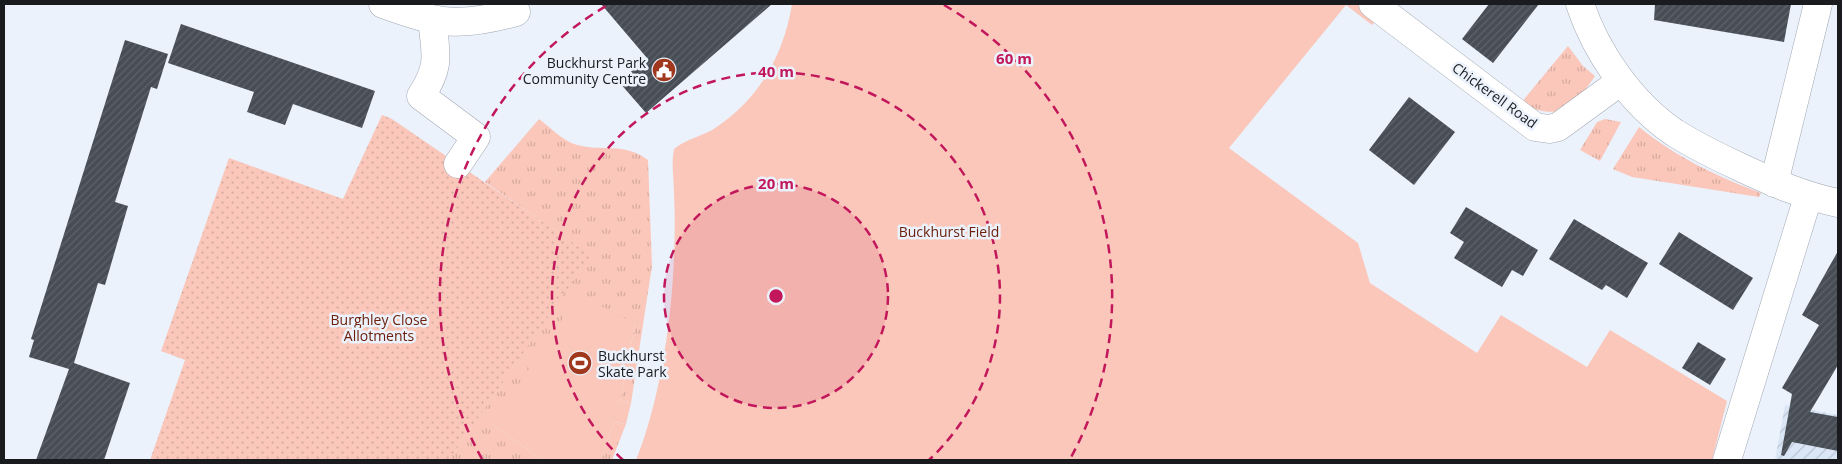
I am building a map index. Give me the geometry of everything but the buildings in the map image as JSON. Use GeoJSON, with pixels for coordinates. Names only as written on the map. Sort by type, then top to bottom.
{"type":"FeatureCollection","features":[{"type":"Feature","properties":{"kind":"street"},"geometry":{"type":"LineString","coordinates":[[384,4],[432,20],[464,23],[516,12]]}},
{"type":"Feature","properties":{"kind":"street","name":"Chickerell Road"},"geometry":{"type":"LineString","coordinates":[[1372,4],[1535,127],[1548,129],[1558,127],[1621,81]]}},
{"type":"Feature","properties":{"kind":"street"},"geometry":{"type":"LineString","coordinates":[[1580,4],[1598,46],[1621,81],[1646,110],[1675,133],[1774,183],[1808,197],[1838,203]]}},
{"type":"Feature","properties":{"kind":"street"},"geometry":{"type":"LineString","coordinates":[[1774,183],[1818,4]]}},
{"type":"Feature","properties":{"kind":"street"},"geometry":{"type":"LineString","coordinates":[[432,20],[437,49],[435,72],[421,96],[476,137],[458,164]]}},
{"type":"Feature","properties":{"kind":"street"},"geometry":{"type":"LineString","coordinates":[[1729,460],[1808,197]]}},
{"type":"Feature","properties":{"kind":"shaded area"},"geometry":{"type":"Polygon","coordinates":[[[1785,405],[1838,415],[1838,460],[1775,460],[1785,405]]]}},
{"type":"Feature","properties":{"kind":"green space","name":"Buckhurst Field"},"geometry":{"type":"Polygon","coordinates":[[[792,4],[1389,4],[1372,25],[1346,5],[1229,148],[1358,243],[1370,283],[1477,353],[1501,315],[1587,367],[1610,330],[1727,401],[1712,460],[636,460],[652,412],[658,386],[671,306],[675,209],[674,149],[718,126],[746,102],[758,88],[768,73],[783,40],[792,4]]]}},
{"type":"Feature","properties":{"kind":"green space"},"geometry":{"type":"Polygon","coordinates":[[[1568,46],[1583,66],[1595,76],[1580,96],[1564,109],[1555,111],[1545,112],[1521,103],[1568,46]]]}},
{"type":"Feature","properties":{"kind":"green space","name":"Burghley Close Allotments"},"geometry":{"type":"Polygon","coordinates":[[[382,115],[392,119],[591,255],[449,460],[150,460],[185,360],[161,351],[229,158],[343,199],[382,115]]]}},
{"type":"Feature","properties":{"kind":"green space"},"geometry":{"type":"Polygon","coordinates":[[[539,119],[574,144],[594,148],[621,149],[639,154],[648,160],[652,266],[631,403],[620,402],[635,324],[492,424],[542,460],[449,460],[590,255],[485,182],[539,119]]]}},
{"type":"Feature","properties":{"kind":"green space"},"geometry":{"type":"Polygon","coordinates":[[[1605,119],[1621,122],[1600,161],[1580,150],[1597,122],[1605,119]]]}},
{"type":"Feature","properties":{"kind":"green space"},"geometry":{"type":"Polygon","coordinates":[[[1639,127],[1682,157],[1728,180],[1761,193],[1759,197],[1632,177],[1613,169],[1639,127]]]}},
{"type":"Feature","properties":{"kind":"green space","name":"Buckhurst Skate Park"},"geometry":{"type":"Polygon","coordinates":[[[579,294],[635,324],[620,402],[631,403],[626,424],[614,422],[601,460],[542,460],[492,424],[579,294]]]}},
{"type":"Feature","properties":{"kind":"green space"},"geometry":{"type":"Polygon","coordinates":[[[614,422],[626,424],[612,460],[601,460],[614,422]]]}},
{"type":"Feature","properties":{"kind":"place","name":"Buckhurst Park Community Centre"},"geometry":{"type":"Point","coordinates":[664,70]}},
{"type":"Feature","properties":{"kind":"place","name":"Buckhurst Skate Park"},"geometry":{"type":"Point","coordinates":[580,363]}}]}
